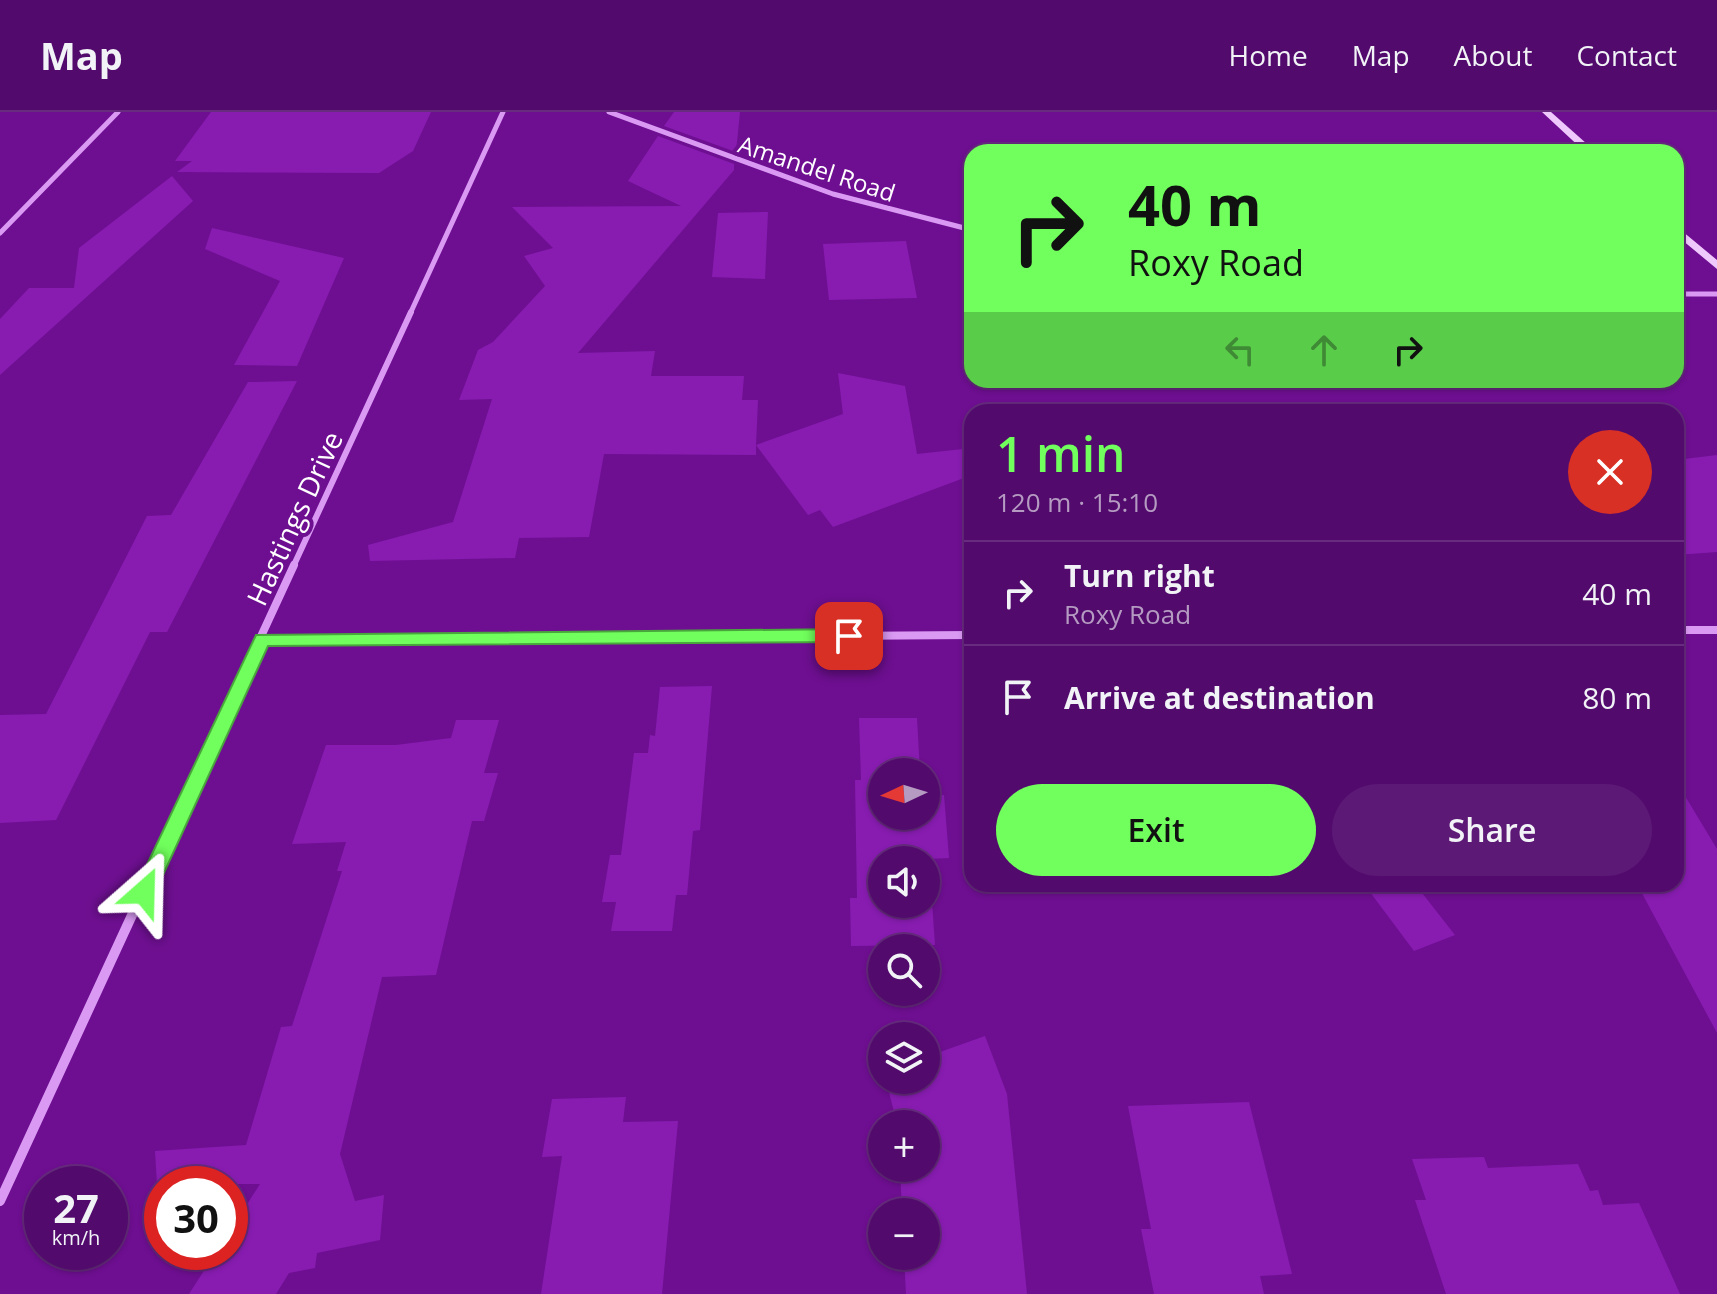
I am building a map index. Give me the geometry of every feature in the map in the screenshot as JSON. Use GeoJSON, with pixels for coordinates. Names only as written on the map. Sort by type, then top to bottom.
{"type":"FeatureCollection","features":[{"type":"Feature","properties":{"kind":"street"},"geometry":{"type":"LineString","coordinates":[[0,233],[118,112]]}},
{"type":"Feature","properties":{"kind":"street","name":"Hastings Drive"},"geometry":{"type":"LineString","coordinates":[[0,1201],[262,640],[503,112]]}},
{"type":"Feature","properties":{"kind":"street","name":"Amandel Road"},"geometry":{"type":"LineString","coordinates":[[609,112],[772,174],[914,218],[964,228]]}},
{"type":"Feature","properties":{"kind":"street"},"geometry":{"type":"LineString","coordinates":[[1546,112],[1582,144]]}},
{"type":"Feature","properties":{"kind":"street"},"geometry":{"type":"LineString","coordinates":[[1684,236],[1717,266]]}},
{"type":"Feature","properties":{"kind":"street"},"geometry":{"type":"LineString","coordinates":[[1684,294],[1717,294]]}},
{"type":"Feature","properties":{"kind":"street"},"geometry":{"type":"LineString","coordinates":[[1684,630],[1717,630]]}},
{"type":"Feature","properties":{"kind":"street"},"geometry":{"type":"LineString","coordinates":[[262,640],[964,635]]}},
{"type":"Feature","properties":{"kind":"building"},"geometry":{"type":"Polygon","coordinates":[[[211,112],[431,112],[413,151],[379,173],[177,172],[192,161],[175,161],[211,112]]]}},
{"type":"Feature","properties":{"kind":"building"},"geometry":{"type":"Polygon","coordinates":[[[674,112],[740,112],[736,152],[664,126],[674,112]]]}},
{"type":"Feature","properties":{"kind":"building"},"geometry":{"type":"Polygon","coordinates":[[[658,136],[734,164],[734,170],[578,353],[655,351],[651,376],[744,376],[742,400],[758,400],[756,455],[604,454],[589,537],[519,538],[515,558],[370,561],[368,545],[453,522],[492,399],[459,400],[478,350],[493,342],[545,286],[524,256],[553,248],[512,207],[681,206],[628,181],[658,136]]]}},
{"type":"Feature","properties":{"kind":"building"},"geometry":{"type":"Polygon","coordinates":[[[172,176],[193,201],[0,375],[0,319],[29,288],[74,288],[79,248],[172,176]]]}},
{"type":"Feature","properties":{"kind":"building"},"geometry":{"type":"Polygon","coordinates":[[[768,212],[765,279],[712,277],[718,213],[768,212]]]}},
{"type":"Feature","properties":{"kind":"building"},"geometry":{"type":"Polygon","coordinates":[[[212,228],[344,258],[297,366],[234,365],[280,281],[205,249],[212,228]]]}},
{"type":"Feature","properties":{"kind":"building"},"geometry":{"type":"Polygon","coordinates":[[[906,241],[917,298],[829,300],[823,244],[906,241]]]}},
{"type":"Feature","properties":{"kind":"building"},"geometry":{"type":"Polygon","coordinates":[[[838,373],[905,386],[917,454],[964,449],[964,478],[833,527],[820,510],[808,515],[756,445],[843,414],[838,373]]]}},
{"type":"Feature","properties":{"kind":"building"},"geometry":{"type":"Polygon","coordinates":[[[297,381],[167,632],[150,632],[56,820],[0,823],[0,715],[46,714],[147,516],[171,515],[248,382],[297,381]]]}},
{"type":"Feature","properties":{"kind":"building"},"geometry":{"type":"Polygon","coordinates":[[[1717,455],[1717,552],[1684,554],[1684,459],[1717,455]]]}},
{"type":"Feature","properties":{"kind":"building"},"geometry":{"type":"Polygon","coordinates":[[[712,686],[700,830],[693,831],[687,895],[676,895],[672,931],[611,931],[616,902],[602,902],[610,855],[621,855],[634,753],[648,753],[650,735],[655,736],[660,687],[712,686]]]}},
{"type":"Feature","properties":{"kind":"building"},"geometry":{"type":"Polygon","coordinates":[[[859,718],[917,718],[919,758],[868,758],[868,830],[940,830],[940,795],[944,795],[949,858],[940,858],[940,846],[868,846],[868,918],[933,918],[934,934],[868,934],[868,946],[851,946],[850,898],[857,898],[855,780],[861,780],[859,718]]]}},
{"type":"Feature","properties":{"kind":"building"},"geometry":{"type":"Polygon","coordinates":[[[456,720],[499,720],[484,773],[498,773],[484,821],[472,821],[436,975],[382,977],[340,1154],[355,1201],[384,1195],[380,1240],[317,1253],[315,1268],[289,1273],[276,1294],[189,1294],[204,1270],[248,1270],[248,1203],[260,1184],[248,1184],[248,1166],[156,1166],[155,1151],[246,1145],[281,1027],[292,1026],[342,871],[337,871],[346,842],[292,844],[326,745],[396,745],[451,738],[456,720]]]}},
{"type":"Feature","properties":{"kind":"building"},"geometry":{"type":"Polygon","coordinates":[[[1684,794],[1717,849],[1717,1033],[1641,892],[1684,892],[1684,794]]]}},
{"type":"Feature","properties":{"kind":"building"},"geometry":{"type":"Polygon","coordinates":[[[1370,892],[1421,892],[1455,935],[1414,951],[1370,892]]]}},
{"type":"Feature","properties":{"kind":"building"},"geometry":{"type":"Polygon","coordinates":[[[985,1036],[1007,1094],[1027,1294],[906,1294],[905,1270],[940,1270],[940,1198],[901,1198],[901,1182],[940,1182],[940,1110],[894,1110],[890,1094],[940,1094],[940,1052],[985,1036]]]}},
{"type":"Feature","properties":{"kind":"building"},"geometry":{"type":"Polygon","coordinates":[[[626,1097],[623,1122],[678,1121],[662,1294],[541,1294],[562,1156],[542,1157],[552,1099],[626,1097]]]}},
{"type":"Feature","properties":{"kind":"building"},"geometry":{"type":"Polygon","coordinates":[[[1249,1102],[1292,1274],[1260,1276],[1264,1294],[1154,1294],[1141,1229],[1151,1229],[1128,1106],[1249,1102]]]}},
{"type":"Feature","properties":{"kind":"building"},"geometry":{"type":"Polygon","coordinates":[[[1484,1157],[1488,1168],[1578,1164],[1590,1191],[1598,1190],[1603,1205],[1639,1203],[1680,1294],[1446,1294],[1415,1200],[1426,1200],[1412,1159],[1484,1157]]]}},
{"type":"Feature","properties":{"kind":"route"},"geometry":{"type":"LineString","coordinates":[[144,892],[262,640],[849,636]]}}]}
